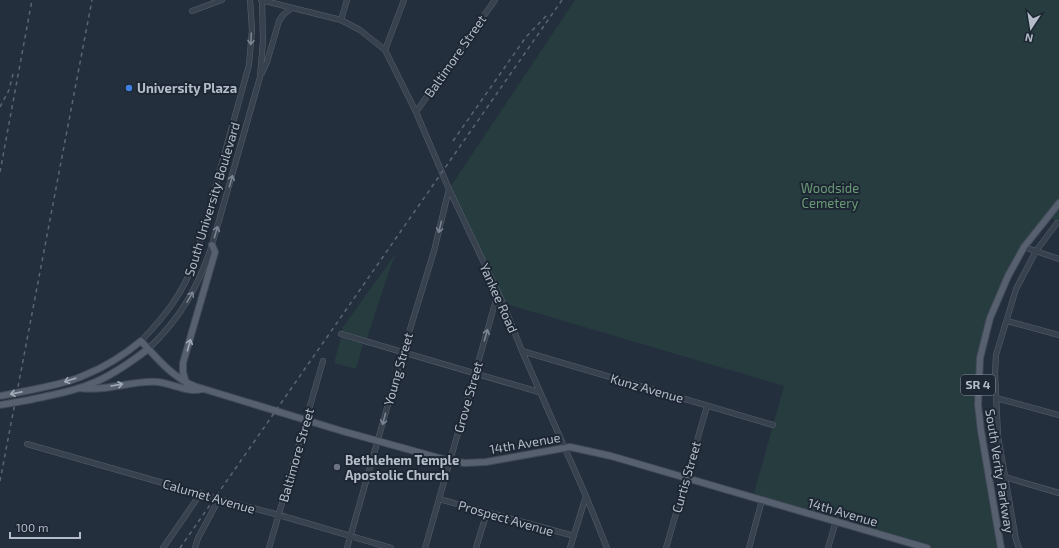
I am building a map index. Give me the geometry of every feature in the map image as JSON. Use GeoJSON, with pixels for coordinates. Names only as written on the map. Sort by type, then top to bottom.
{"type":"FeatureCollection","features":[{"type":"Feature","properties":{"kind":"main road","name":"South Verity Parkway"},"geometry":{"type":"LineString","coordinates":[[1001,548],[978,405],[980,358],[990,318],[1008,276],[1024,247],[1059,203]]}},
{"type":"Feature","properties":{"kind":"main road"},"geometry":{"type":"LineString","coordinates":[[186,382],[183,372],[183,363],[215,252],[212,245]]}},
{"type":"Feature","properties":{"kind":"main road","name":"14th Avenue"},"geometry":{"type":"LineString","coordinates":[[141,341],[168,369],[186,382],[204,389],[378,442],[450,461],[465,463],[491,461],[564,447],[576,447],[928,548]]}},
{"type":"Feature","properties":{"kind":"main road","name":"South University Boulevard"},"geometry":{"type":"LineString","coordinates":[[0,396],[58,384],[85,375],[125,353],[141,341]]}},
{"type":"Feature","properties":{"kind":"main road","name":"South University Boulevard"},"geometry":{"type":"LineString","coordinates":[[0,405],[29,400],[94,383],[118,371],[148,349]]}},
{"type":"Feature","properties":{"kind":"main road"},"geometry":{"type":"LineString","coordinates":[[79,388],[90,390],[131,383],[148,382],[166,384],[196,391],[204,389]]}},
{"type":"Feature","properties":{"kind":"street"},"geometry":{"type":"LineString","coordinates":[[192,11],[222,0]]}},
{"type":"Feature","properties":{"kind":"street","name":"South University Boulevard"},"geometry":{"type":"LineString","coordinates":[[141,341],[165,315],[174,302],[188,278],[196,257],[249,65],[252,30],[250,0]]}},
{"type":"Feature","properties":{"kind":"street"},"geometry":{"type":"LineString","coordinates":[[262,0],[341,20],[360,30],[386,50],[404,0]]}},
{"type":"Feature","properties":{"kind":"street","name":"South University Boulevard"},"geometry":{"type":"LineString","coordinates":[[148,349],[169,328],[185,306],[204,270],[260,77],[263,41],[262,0]]}},
{"type":"Feature","properties":{"kind":"street"},"geometry":{"type":"LineString","coordinates":[[341,20],[347,0]]}},
{"type":"Feature","properties":{"kind":"street","name":"Baltimore Street"},"geometry":{"type":"LineString","coordinates":[[416,112],[495,0]]}},
{"type":"Feature","properties":{"kind":"street"},"geometry":{"type":"LineString","coordinates":[[260,77],[267,62],[279,21],[283,15],[292,8]]}},
{"type":"Feature","properties":{"kind":"street","name":"Yankee Road"},"geometry":{"type":"LineString","coordinates":[[386,50],[416,112],[449,189],[498,293],[539,392],[586,496],[607,548]]}},
{"type":"Feature","properties":{"kind":"street","name":"Young Street"},"geometry":{"type":"LineString","coordinates":[[347,548],[403,352],[434,251],[449,189]]}},
{"type":"Feature","properties":{"kind":"street"},"geometry":{"type":"LineString","coordinates":[[1019,548],[1016,540],[998,436],[995,373],[996,355],[1016,289],[1036,251],[1057,223]]}},
{"type":"Feature","properties":{"kind":"street"},"geometry":{"type":"LineString","coordinates":[[1024,247],[1059,259]]}},
{"type":"Feature","properties":{"kind":"street","name":"Grove Street"},"geometry":{"type":"LineString","coordinates":[[425,548],[498,293]]}},
{"type":"Feature","properties":{"kind":"street"},"geometry":{"type":"LineString","coordinates":[[1007,321],[1059,335]]}},
{"type":"Feature","properties":{"kind":"street"},"geometry":{"type":"LineString","coordinates":[[342,334],[539,392]]}},
{"type":"Feature","properties":{"kind":"street","name":"Kunz Avenue"},"geometry":{"type":"LineString","coordinates":[[522,351],[773,425]]}},
{"type":"Feature","properties":{"kind":"street","name":"Baltimore Street"},"geometry":{"type":"LineString","coordinates":[[268,548],[279,515],[323,361]]}},
{"type":"Feature","properties":{"kind":"street"},"geometry":{"type":"LineString","coordinates":[[996,398],[1059,415]]}},
{"type":"Feature","properties":{"kind":"street","name":"Curtis Street"},"geometry":{"type":"LineString","coordinates":[[666,548],[707,406]]}},
{"type":"Feature","properties":{"kind":"street","name":"Calumet Avenue"},"geometry":{"type":"LineString","coordinates":[[27,444],[391,548]]}},
{"type":"Feature","properties":{"kind":"street"},"geometry":{"type":"LineString","coordinates":[[1005,477],[1059,493]]}},
{"type":"Feature","properties":{"kind":"street"},"geometry":{"type":"LineString","coordinates":[[163,548],[201,493]]}},
{"type":"Feature","properties":{"kind":"street"},"geometry":{"type":"LineString","coordinates":[[570,548],[586,496]]}},
{"type":"Feature","properties":{"kind":"street"},"geometry":{"type":"LineString","coordinates":[[195,548],[198,538],[219,499]]}},
{"type":"Feature","properties":{"kind":"street","name":"Prospect Avenue"},"geometry":{"type":"LineString","coordinates":[[439,499],[574,536]]}},
{"type":"Feature","properties":{"kind":"street"},"geometry":{"type":"LineString","coordinates":[[749,548],[762,500]]}},
{"type":"Feature","properties":{"kind":"street"},"geometry":{"type":"LineString","coordinates":[[476,548],[487,512]]}},
{"type":"Feature","properties":{"kind":"street"},"geometry":{"type":"LineString","coordinates":[[828,548],[836,521]]}},
{"type":"Feature","properties":{"kind":"green space","name":"Woodside Cemetery"},"geometry":{"type":"Polygon","coordinates":[[[575,0],[1059,0],[1059,224],[1049,216],[1039,228],[1001,291],[980,358],[978,405],[1001,548],[927,548],[753,497],[784,386],[503,303],[449,189],[575,0]]]}},
{"type":"Feature","properties":{"kind":"green space"},"geometry":{"type":"Polygon","coordinates":[[[396,253],[366,341],[341,334],[343,327],[396,253]]]}},
{"type":"Feature","properties":{"kind":"green space"},"geometry":{"type":"Polygon","coordinates":[[[341,338],[363,344],[356,369],[334,363],[341,338]]]}},
{"type":"Feature","properties":{"kind":"railway"},"geometry":{"type":"LineString","coordinates":[[0,172],[32,0]]}},
{"type":"Feature","properties":{"kind":"railway"},"geometry":{"type":"LineString","coordinates":[[0,481],[92,0]]}},
{"type":"Feature","properties":{"kind":"railway"},"geometry":{"type":"LineString","coordinates":[[180,548],[562,0]]}},
{"type":"Feature","properties":{"kind":"railway"},"geometry":{"type":"LineString","coordinates":[[453,141],[526,37],[547,15]]}},
{"type":"Feature","properties":{"kind":"railway"},"geometry":{"type":"LineString","coordinates":[[0,107],[9,90],[13,74]]}},
{"type":"Feature","properties":{"kind":"place","name":"University Plaza"},"geometry":{"type":"Point","coordinates":[129,88]}},
{"type":"Feature","properties":{"kind":"place","name":"Bethlehem Temple Apostolic Church"},"geometry":{"type":"Point","coordinates":[337,467]}}]}
